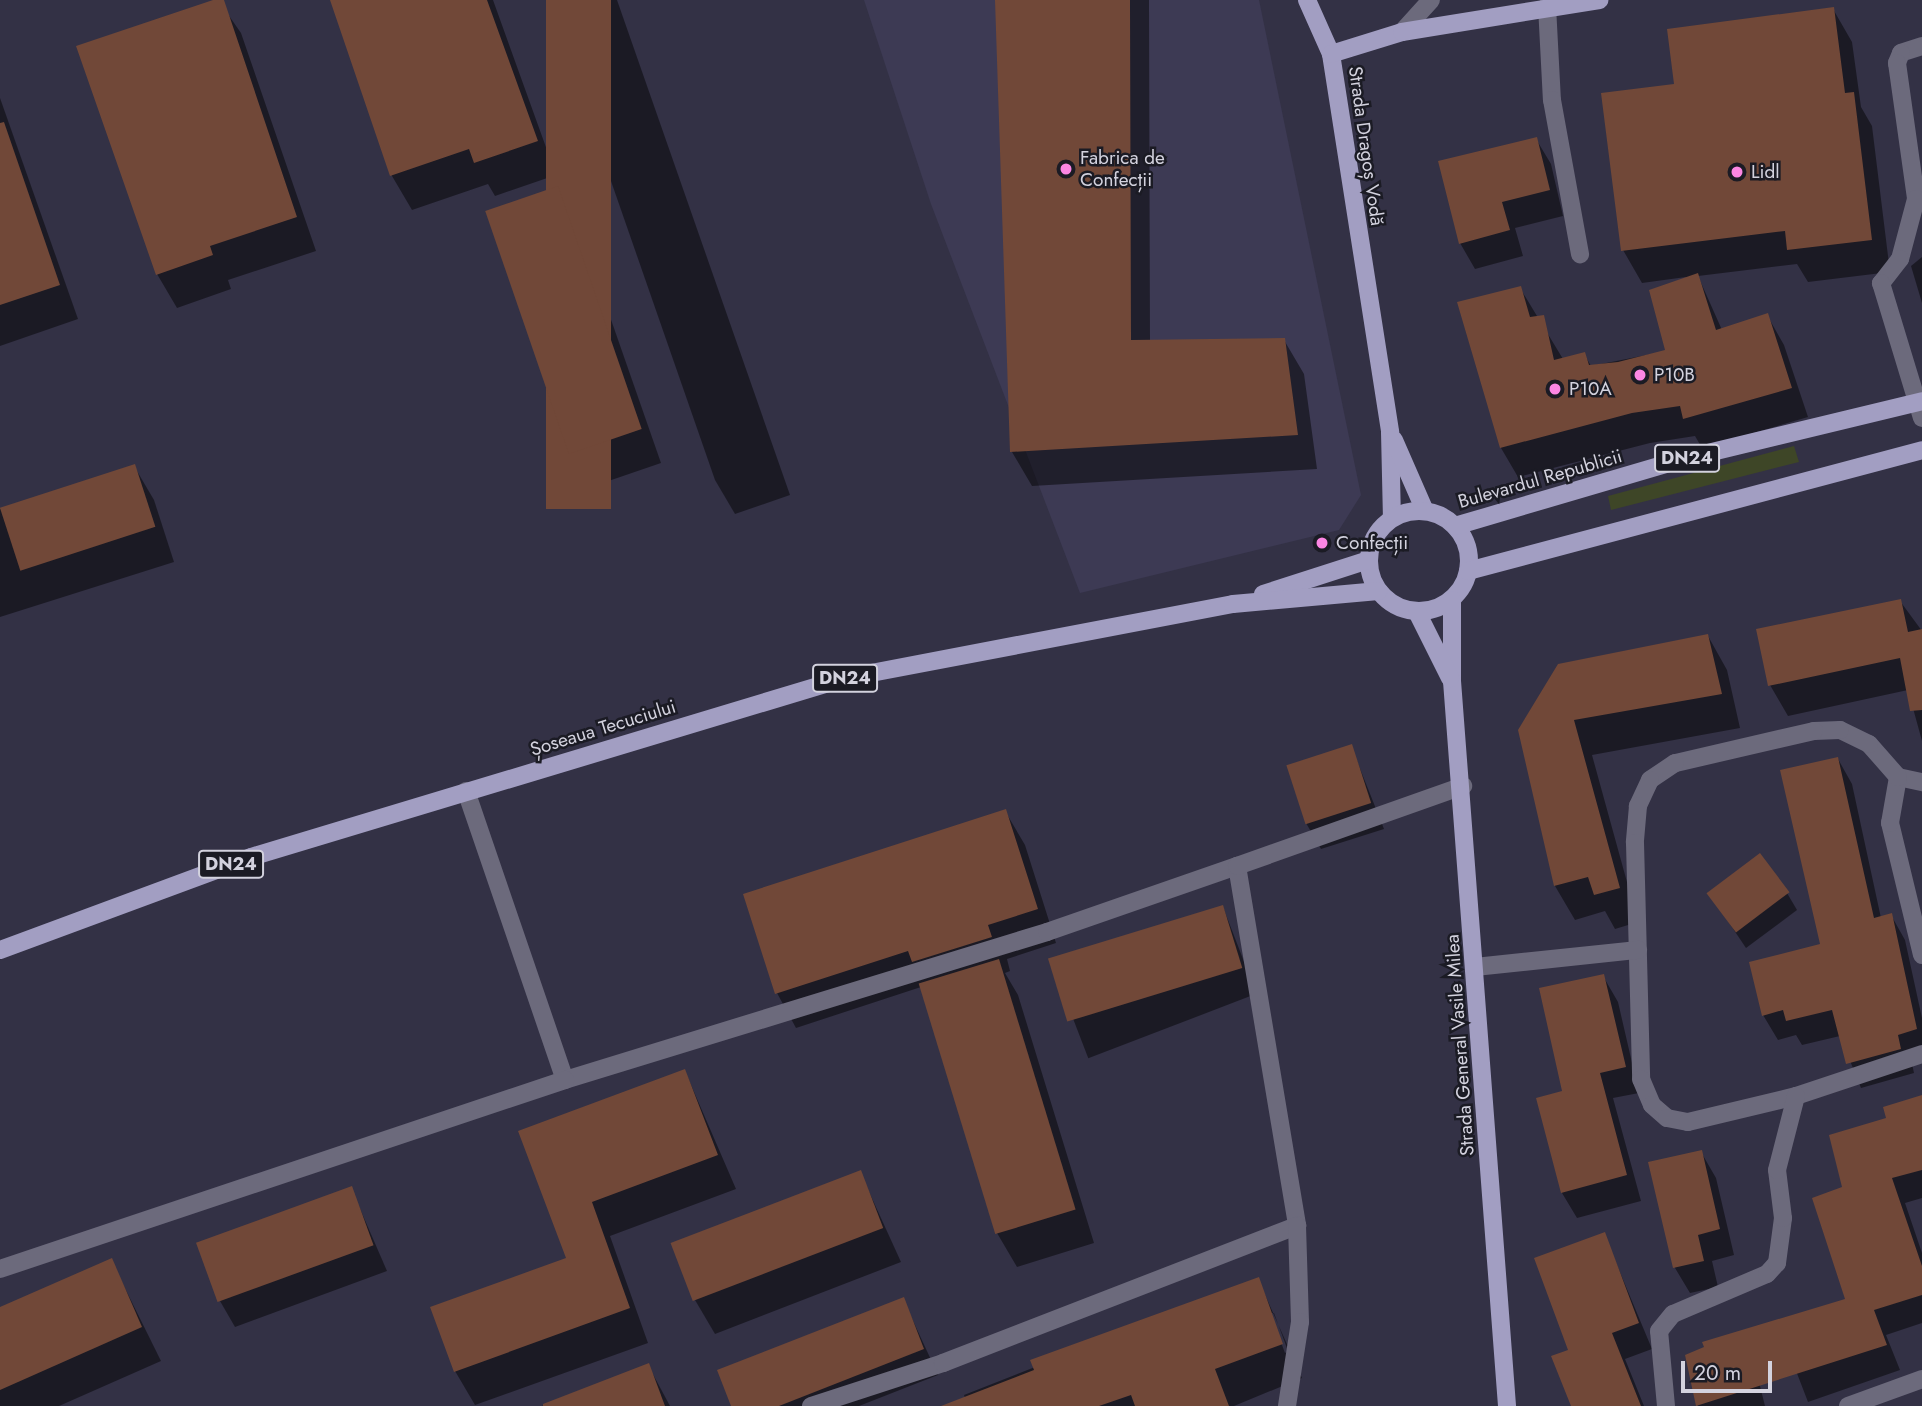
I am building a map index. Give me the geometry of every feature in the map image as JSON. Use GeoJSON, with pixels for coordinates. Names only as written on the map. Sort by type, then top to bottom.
{"type":"FeatureCollection","features":[{"type":"Feature","properties":{"kind":"main road"},"geometry":{"type":"LineString","coordinates":[[1307,0],[1331,54]]}},
{"type":"Feature","properties":{"kind":"main road","name":"Strada Dragoș Vodă"},"geometry":{"type":"LineString","coordinates":[[1392,518],[1391,432],[1331,54],[1402,32],[1547,6],[1599,0]]}},
{"type":"Feature","properties":{"kind":"main road","name":"Bulevardul Republicii"},"geometry":{"type":"LineString","coordinates":[[1455,526],[1683,459],[1920,407]]}},
{"type":"Feature","properties":{"kind":"main road","name":"Strada Dragoș Vodă"},"geometry":{"type":"LineString","coordinates":[[1391,432],[1425,511]]}},
{"type":"Feature","properties":{"kind":"main road","name":"DN24"},"geometry":{"type":"LineString","coordinates":[[1468,571],[1922,450]]}},
{"type":"Feature","properties":{"kind":"main road"},"geometry":{"type":"LineString","coordinates":[[1425,511],[1455,526],[1464,539],[1468,571],[1452,600],[1417,612],[1378,591],[1368,559],[1371,543],[1392,518],[1425,511]]}},
{"type":"Feature","properties":{"kind":"main road","name":"Șoseaua Tecuciului"},"geometry":{"type":"LineString","coordinates":[[1233,604],[1368,559]]}},
{"type":"Feature","properties":{"kind":"main road","name":"Șoseaua Tecuciului"},"geometry":{"type":"LineString","coordinates":[[0,950],[251,857],[845,678],[1233,604],[1378,591]]}},
{"type":"Feature","properties":{"kind":"main road","name":"Strada General Vasile Milea"},"geometry":{"type":"LineString","coordinates":[[1452,600],[1451,681],[1463,786],[1507,1406]]}},
{"type":"Feature","properties":{"kind":"main road","name":"Strada General Vasile Milea"},"geometry":{"type":"LineString","coordinates":[[1417,612],[1451,681]]}},
{"type":"Feature","properties":{"kind":"street"},"geometry":{"type":"LineString","coordinates":[[1402,32],[1431,0]]}},
{"type":"Feature","properties":{"kind":"street"},"geometry":{"type":"LineString","coordinates":[[1547,6],[1552,100],[1580,254]]}},
{"type":"Feature","properties":{"kind":"street"},"geometry":{"type":"LineString","coordinates":[[1920,407],[1881,283],[1900,259],[1919,198],[1896,63],[1901,52],[1922,46]]}},
{"type":"Feature","properties":{"kind":"street"},"geometry":{"type":"LineString","coordinates":[[1922,782],[1898,777],[1869,744],[1840,730],[1675,763],[1650,780],[1637,806],[1641,1079],[1659,1111],[1688,1122],[1796,1096],[1922,1054]]}},
{"type":"Feature","properties":{"kind":"street"},"geometry":{"type":"LineString","coordinates":[[1898,777],[1890,823],[1922,955]]}},
{"type":"Feature","properties":{"kind":"street"},"geometry":{"type":"LineString","coordinates":[[0,1269],[565,1080],[1047,932],[1463,786]]}},
{"type":"Feature","properties":{"kind":"street"},"geometry":{"type":"LineString","coordinates":[[466,791],[565,1080]]}},
{"type":"Feature","properties":{"kind":"street"},"geometry":{"type":"LineString","coordinates":[[1237,866],[1297,1226],[1300,1322],[1287,1406]]}},
{"type":"Feature","properties":{"kind":"street"},"geometry":{"type":"LineString","coordinates":[[1475,967],[1638,950]]}},
{"type":"Feature","properties":{"kind":"street"},"geometry":{"type":"LineString","coordinates":[[1666,1406],[1656,1350],[1659,1331],[1673,1314],[1767,1274],[1777,1263],[1783,1231],[1777,1170],[1796,1096]]}},
{"type":"Feature","properties":{"kind":"street"},"geometry":{"type":"LineString","coordinates":[[811,1406],[943,1363],[1297,1226]]}},
{"type":"Feature","properties":{"kind":"street"},"geometry":{"type":"LineString","coordinates":[[1848,1406],[1922,1378]]}},
{"type":"Feature","properties":{"kind":"shaded area"},"geometry":{"type":"Polygon","coordinates":[[[864,0],[1259,0],[1361,495],[1339,530],[1080,593],[931,204],[864,0]]]}},
{"type":"Feature","properties":{"kind":"green space"},"geometry":{"type":"Polygon","coordinates":[[[1794,446],[1799,462],[1611,510],[1608,496],[1794,446]]]}},
{"type":"Feature","properties":{"kind":"building"},"geometry":{"type":"Polygon","coordinates":[[[213,0],[224,0],[297,217],[210,246],[213,255],[156,275],[76,46],[213,0]]]}},
{"type":"Feature","properties":{"kind":"building"},"geometry":{"type":"Polygon","coordinates":[[[330,0],[487,0],[538,141],[474,163],[469,149],[390,176],[330,0]]]}},
{"type":"Feature","properties":{"kind":"building"},"geometry":{"type":"Polygon","coordinates":[[[546,0],[611,0],[611,509],[546,509],[546,0]]]}},
{"type":"Feature","properties":{"kind":"building","name":"Fabrica de Confecții"},"geometry":{"type":"Polygon","coordinates":[[[995,0],[1130,0],[1131,340],[1285,338],[1298,435],[1010,452],[995,0]]]}},
{"type":"Feature","properties":{"kind":"building","name":"Lidl"},"geometry":{"type":"Polygon","coordinates":[[[1834,7],[1845,93],[1854,92],[1872,240],[1787,250],[1785,231],[1621,251],[1601,93],[1674,84],[1667,29],[1834,7]]]}},
{"type":"Feature","properties":{"kind":"building"},"geometry":{"type":"Polygon","coordinates":[[[4,122],[60,285],[0,305],[0,123],[4,122]]]}},
{"type":"Feature","properties":{"kind":"building"},"geometry":{"type":"Polygon","coordinates":[[[1537,137],[1550,190],[1502,202],[1510,230],[1459,244],[1438,161],[1537,137]]]}},
{"type":"Feature","properties":{"kind":"building"},"geometry":{"type":"Polygon","coordinates":[[[558,186],[642,429],[569,454],[485,211],[558,186]]]}},
{"type":"Feature","properties":{"kind":"building"},"geometry":{"type":"Polygon","coordinates":[[[1698,273],[1716,330],[1768,313],[1792,388],[1683,419],[1680,406],[1632,413],[1500,448],[1457,302],[1521,286],[1530,317],[1544,315],[1554,360],[1585,352],[1589,365],[1618,362],[1665,350],[1649,290],[1698,273]]]}},
{"type":"Feature","properties":{"kind":"building"},"geometry":{"type":"Polygon","coordinates":[[[135,464],[155,527],[20,571],[0,508],[135,464]]]}},
{"type":"Feature","properties":{"kind":"building"},"geometry":{"type":"Polygon","coordinates":[[[1901,599],[1908,632],[1922,629],[1922,710],[1910,711],[1900,658],[1768,686],[1756,629],[1901,599]]]}},
{"type":"Feature","properties":{"kind":"building"},"geometry":{"type":"Polygon","coordinates":[[[1708,634],[1722,694],[1574,720],[1620,888],[1594,895],[1588,877],[1554,886],[1518,730],[1558,664],[1708,634]]]}},
{"type":"Feature","properties":{"kind":"building"},"geometry":{"type":"Polygon","coordinates":[[[1352,744],[1371,803],[1306,824],[1286,765],[1352,744]]]}},
{"type":"Feature","properties":{"kind":"building"},"geometry":{"type":"Polygon","coordinates":[[[1838,757],[1874,918],[1892,913],[1917,1029],[1898,1035],[1901,1049],[1846,1064],[1832,1010],[1786,1021],[1783,1010],[1762,1016],[1749,962],[1820,944],[1780,770],[1838,757]]]}},
{"type":"Feature","properties":{"kind":"building"},"geometry":{"type":"Polygon","coordinates":[[[1006,809],[1038,909],[988,925],[992,937],[912,962],[908,951],[775,994],[743,894],[1006,809]]]}},
{"type":"Feature","properties":{"kind":"building"},"geometry":{"type":"Polygon","coordinates":[[[1760,853],[1789,892],[1736,932],[1706,893],[1760,853]]]}},
{"type":"Feature","properties":{"kind":"building"},"geometry":{"type":"Polygon","coordinates":[[[1223,905],[1242,968],[1067,1022],[1048,959],[1223,905]]]}},
{"type":"Feature","properties":{"kind":"building"},"geometry":{"type":"Polygon","coordinates":[[[999,959],[1076,1210],[995,1234],[919,984],[999,959]]]}},
{"type":"Feature","properties":{"kind":"building"},"geometry":{"type":"Polygon","coordinates":[[[1604,974],[1626,1067],[1600,1073],[1627,1175],[1561,1193],[1536,1098],[1562,1091],[1539,988],[1604,974]]]}},
{"type":"Feature","properties":{"kind":"building"},"geometry":{"type":"Polygon","coordinates":[[[685,1069],[718,1155],[592,1202],[630,1308],[454,1372],[430,1307],[566,1258],[518,1131],[685,1069]]]}},
{"type":"Feature","properties":{"kind":"building"},"geometry":{"type":"Polygon","coordinates":[[[1922,1095],[1922,1170],[1892,1178],[1922,1266],[1922,1295],[1874,1310],[1887,1345],[1696,1406],[1685,1355],[1704,1347],[1702,1342],[1845,1299],[1812,1198],[1842,1187],[1829,1135],[1886,1118],[1883,1107],[1922,1095]]]}},
{"type":"Feature","properties":{"kind":"building"},"geometry":{"type":"Polygon","coordinates":[[[1702,1150],[1720,1229],[1698,1235],[1704,1261],[1673,1268],[1648,1162],[1702,1150]]]}},
{"type":"Feature","properties":{"kind":"building"},"geometry":{"type":"Polygon","coordinates":[[[861,1170],[883,1228],[693,1301],[671,1243],[861,1170]]]}},
{"type":"Feature","properties":{"kind":"building"},"geometry":{"type":"Polygon","coordinates":[[[352,1186],[374,1245],[218,1302],[196,1243],[352,1186]]]}},
{"type":"Feature","properties":{"kind":"building"},"geometry":{"type":"Polygon","coordinates":[[[1605,1232],[1639,1323],[1612,1333],[1641,1406],[1571,1406],[1551,1356],[1568,1350],[1534,1258],[1605,1232]]]}},
{"type":"Feature","properties":{"kind":"building"},"geometry":{"type":"Polygon","coordinates":[[[112,1258],[142,1327],[0,1390],[0,1307],[112,1258]]]}},
{"type":"Feature","properties":{"kind":"building"},"geometry":{"type":"Polygon","coordinates":[[[1259,1277],[1283,1344],[1215,1369],[1229,1406],[1135,1406],[1131,1395],[1099,1406],[941,1406],[1034,1370],[1030,1360],[1259,1277]]]}},
{"type":"Feature","properties":{"kind":"building"},"geometry":{"type":"Polygon","coordinates":[[[904,1297],[924,1349],[779,1406],[731,1406],[717,1370],[904,1297]]]}},
{"type":"Feature","properties":{"kind":"building"},"geometry":{"type":"Polygon","coordinates":[[[649,1363],[665,1406],[543,1406],[543,1404],[649,1363]]]}},
{"type":"Feature","properties":{"kind":"place","name":"Fabrica de Confecții"},"geometry":{"type":"Point","coordinates":[1066,169]}},
{"type":"Feature","properties":{"kind":"place","name":"Lidl"},"geometry":{"type":"Point","coordinates":[1737,172]}},
{"type":"Feature","properties":{"kind":"place","name":"P10B"},"geometry":{"type":"Point","coordinates":[1640,375]}},
{"type":"Feature","properties":{"kind":"place","name":"P10A"},"geometry":{"type":"Point","coordinates":[1555,389]}},
{"type":"Feature","properties":{"kind":"place","name":"Confecții"},"geometry":{"type":"Point","coordinates":[1322,543]}}]}
